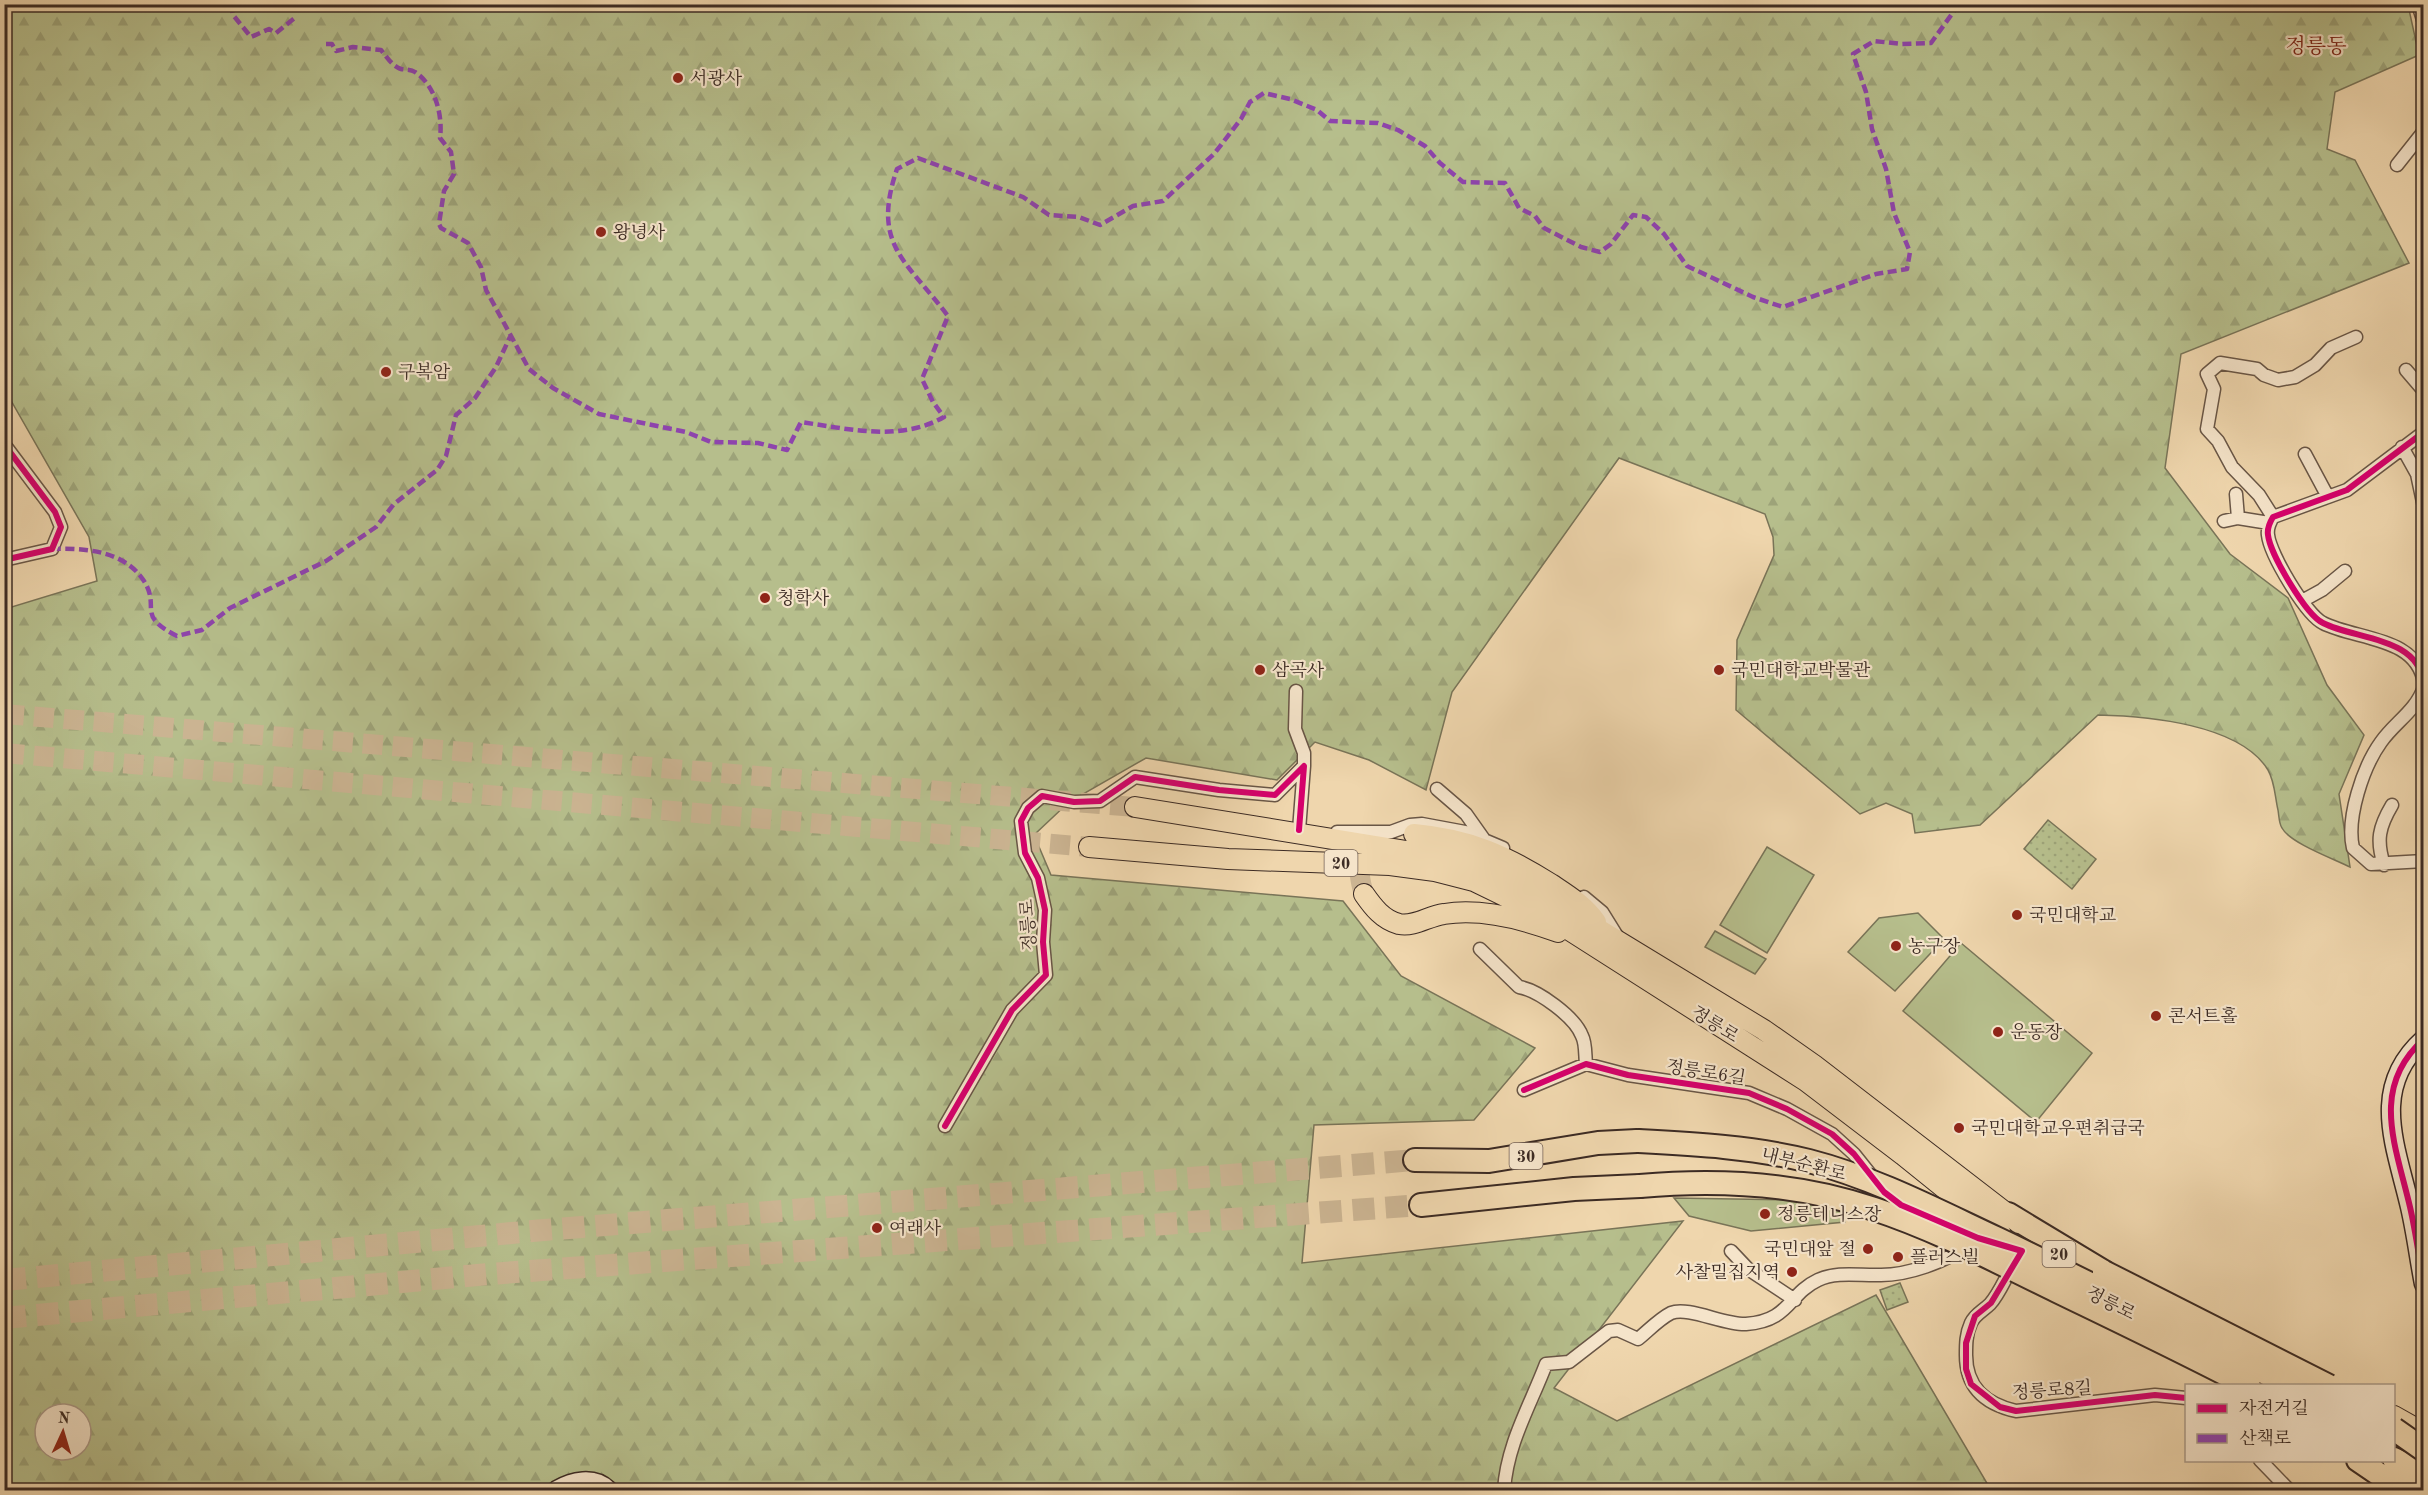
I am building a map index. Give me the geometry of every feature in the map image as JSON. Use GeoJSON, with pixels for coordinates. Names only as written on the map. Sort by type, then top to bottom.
{"type":"FeatureCollection","features":[{"type":"Feature","properties":{"kind":"highway","name":"내부순환로"},"geometry":{"type":"LineString","coordinates":[[1415,1160],[1489,1161],[1598,1143],[1637,1141],[1710,1145],[1809,1161],[1891,1189],[2062,1270],[2287,1384]]}},
{"type":"Feature","properties":{"kind":"highway","name":"내부순환로"},"geometry":{"type":"LineString","coordinates":[[1421,1205],[1574,1189],[1691,1182],[1772,1186],[1803,1191],[1874,1208],[1962,1244],[2244,1380]]}},
{"type":"Feature","properties":{"kind":"highway"},"geometry":{"type":"LineString","coordinates":[[2008,1214],[2104,1272],[2296,1367],[2326,1384]]}},
{"type":"Feature","properties":{"kind":"highway"},"geometry":{"type":"LineString","coordinates":[[2155,1325],[2244,1380]]}},
{"type":"Feature","properties":{"kind":"highway"},"geometry":{"type":"LineString","coordinates":[[2395,1431],[2423,1448]]}},
{"type":"Feature","properties":{"kind":"highway"},"geometry":{"type":"LineString","coordinates":[[2395,1437],[2423,1448]]}},
{"type":"Feature","properties":{"kind":"highway"},"geometry":{"type":"LineString","coordinates":[[2395,1460],[2424,1474]]}},
{"type":"Feature","properties":{"kind":"highway"},"geometry":{"type":"LineString","coordinates":[[2360,1462],[2380,1475],[2414,1491]]}},
{"type":"Feature","properties":{"kind":"main road","name":"정릉로"},"geometry":{"type":"LineString","coordinates":[[1135,807],[1467,863],[1499,873],[1725,1005],[1814,1065],[2072,1262],[2148,1300],[2214,1329],[2266,1346]]}},
{"type":"Feature","properties":{"kind":"main road"},"geometry":{"type":"LineString","coordinates":[[1414,834],[1458,840],[1511,859],[1584,905],[1603,932]]}},
{"type":"Feature","properties":{"kind":"main road","name":"정릉로"},"geometry":{"type":"LineString","coordinates":[[1089,847],[1228,859],[1390,865],[1435,871],[1474,881],[1511,897],[1578,936],[1814,1088],[1903,1155],[2022,1251],[2064,1279],[2269,1384]]}},
{"type":"Feature","properties":{"kind":"main road"},"geometry":{"type":"LineString","coordinates":[[1364,894],[1382,915],[1398,924],[1414,924],[1444,914],[1467,913],[1504,917],[1578,936]]}},
{"type":"Feature","properties":{"kind":"main road"},"geometry":{"type":"LineString","coordinates":[[1634,972],[1660,976],[1714,1011],[1724,1013],[1725,1005]]}},
{"type":"Feature","properties":{"kind":"main road","name":"정릉로"},"geometry":{"type":"LineString","coordinates":[[2008,1214],[2266,1346],[2334,1384]]}},
{"type":"Feature","properties":{"kind":"main road","name":"정릉로"},"geometry":{"type":"LineString","coordinates":[[2148,1300],[2219,1322]]}},
{"type":"Feature","properties":{"kind":"main road"},"geometry":{"type":"LineString","coordinates":[[2395,1417],[2423,1448]]}},
{"type":"Feature","properties":{"kind":"main road"},"geometry":{"type":"LineString","coordinates":[[2395,1447],[2423,1448]]}},
{"type":"Feature","properties":{"kind":"street"},"geometry":{"type":"LineString","coordinates":[[2418,4],[2424,23]]}},
{"type":"Feature","properties":{"kind":"street"},"geometry":{"type":"LineString","coordinates":[[2397,165],[2424,131]]}},
{"type":"Feature","properties":{"kind":"street"},"geometry":{"type":"LineString","coordinates":[[2356,337],[2331,348],[2315,364],[2295,377],[2278,380],[2264,375],[2257,369],[2220,363],[2207,374],[2214,389],[2207,429],[2218,441],[2232,467],[2259,495],[2271,520],[2268,534],[2273,551],[2302,601],[2315,618],[2323,624],[2385,642],[2408,654],[2417,665],[2424,685],[2415,706],[2382,741],[2375,753],[2350,819],[2353,848],[2371,864],[2424,861]]}},
{"type":"Feature","properties":{"kind":"street"},"geometry":{"type":"LineString","coordinates":[[2406,370],[2424,391]]}},
{"type":"Feature","properties":{"kind":"street"},"geometry":{"type":"LineString","coordinates":[[2224,521],[2238,518],[2271,520],[2347,490],[2424,432]]}},
{"type":"Feature","properties":{"kind":"street"},"geometry":{"type":"LineString","coordinates":[[4,444],[55,512],[61,527],[52,549],[4,560]]}},
{"type":"Feature","properties":{"kind":"street"},"geometry":{"type":"LineString","coordinates":[[2402,447],[2418,474],[2424,507]]}},
{"type":"Feature","properties":{"kind":"street"},"geometry":{"type":"LineString","coordinates":[[2306,454],[2328,497]]}},
{"type":"Feature","properties":{"kind":"street"},"geometry":{"type":"LineString","coordinates":[[2236,494],[2238,518]]}},
{"type":"Feature","properties":{"kind":"street"},"geometry":{"type":"LineString","coordinates":[[2302,601],[2322,590],[2345,571]]}},
{"type":"Feature","properties":{"kind":"street"},"geometry":{"type":"LineString","coordinates":[[1296,691],[1295,729],[1304,753],[1299,830]]}},
{"type":"Feature","properties":{"kind":"street","name":"정릉로"},"geometry":{"type":"LineString","coordinates":[[945,1126],[1012,1010],[1046,975],[1043,942],[1045,910],[1038,878],[1025,853],[1022,832],[1021,821],[1028,808],[1042,796],[1074,802],[1100,801],[1135,777],[1219,790],[1275,795],[1304,766]]}},
{"type":"Feature","properties":{"kind":"street","name":"정릉로"},"geometry":{"type":"LineString","coordinates":[[1437,789],[1466,814],[1483,838]]}},
{"type":"Feature","properties":{"kind":"street"},"geometry":{"type":"LineString","coordinates":[[2384,864],[2378,845],[2378,832],[2392,805]]}},
{"type":"Feature","properties":{"kind":"street","name":"정릉로"},"geometry":{"type":"LineString","coordinates":[[1205,819],[1299,830],[1375,833],[1422,824],[1483,838],[1537,866],[1587,899],[1602,912],[1620,942]]}},
{"type":"Feature","properties":{"kind":"street"},"geometry":{"type":"LineString","coordinates":[[1480,949],[1519,987],[1528,988],[1548,1000],[1569,1019],[1582,1035],[1586,1064],[1524,1090]]}},
{"type":"Feature","properties":{"kind":"street"},"geometry":{"type":"LineString","coordinates":[[2424,1039],[2411,1050],[2399,1069],[2391,1090],[2390,1114],[2421,1240],[2424,1284]]}},
{"type":"Feature","properties":{"kind":"street","name":"정릉로6길"},"geometry":{"type":"LineString","coordinates":[[1586,1064],[1628,1075],[1749,1093],[1787,1109],[1832,1134],[1854,1154],[1891,1198],[1978,1238],[2022,1251]]}},
{"type":"Feature","properties":{"kind":"street"},"geometry":{"type":"LineString","coordinates":[[1504,1491],[1506,1468],[1518,1429],[1546,1364],[1569,1362],[1609,1331],[1618,1330],[1638,1339],[1671,1313],[1686,1310],[1713,1320],[1746,1324],[1774,1317],[1786,1310],[1803,1289],[1820,1279],[1846,1274],[1902,1274],[1957,1253],[1978,1238]]}},
{"type":"Feature","properties":{"kind":"street"},"geometry":{"type":"LineString","coordinates":[[1731,1251],[1748,1269],[1795,1300]]}},
{"type":"Feature","properties":{"kind":"street","name":"정릉로8길"},"geometry":{"type":"LineString","coordinates":[[2022,1251],[1991,1303],[1975,1316],[1967,1333],[1967,1375],[1976,1389],[2000,1407],[2016,1411],[2155,1395],[2185,1398]]}},
{"type":"Feature","properties":{"kind":"street"},"geometry":{"type":"LineString","coordinates":[[2155,1325],[2293,1384]]}},
{"type":"Feature","properties":{"kind":"street"},"geometry":{"type":"LineString","coordinates":[[2261,1462],[2289,1491]]}},
{"type":"Feature","properties":{"kind":"street"},"geometry":{"type":"LineString","coordinates":[[557,1491],[569,1484],[588,1481],[608,1491]]}},
{"type":"Feature","properties":{"kind":"green space"},"geometry":{"type":"Polygon","coordinates":[[[5,5],[2408,5],[2419,55],[2335,92],[2327,149],[2355,160],[2409,263],[2181,354],[2165,468],[2230,554],[2288,598],[2327,685],[2364,735],[2339,794],[2350,867],[2303,845],[2287,834],[2280,824],[2268,770],[2255,754],[2237,742],[2215,733],[2191,726],[2141,718],[2098,715],[1980,825],[1915,833],[1912,814],[1886,803],[1860,814],[1736,710],[1737,640],[1774,555],[1773,537],[1765,514],[1619,458],[1452,692],[1426,790],[1369,760],[1315,742],[1277,780],[1146,758],[1069,802],[1034,835],[1051,875],[1343,901],[1401,976],[1535,1048],[1474,1120],[1314,1125],[1302,1263],[1683,1221],[1554,1388],[1617,1421],[1876,1295],[1991,1490],[5,1490],[5,609],[97,581],[89,537],[5,390],[5,5]]]}},
{"type":"Feature","properties":{"kind":"green space"},"geometry":{"type":"Polygon","coordinates":[[[2048,820],[2096,859],[2072,889],[2024,849],[2048,820]]]}},
{"type":"Feature","properties":{"kind":"green space"},"geometry":{"type":"Polygon","coordinates":[[[1767,847],[1814,875],[1767,953],[1720,925],[1767,847]]]}},
{"type":"Feature","properties":{"kind":"green space","name":"농구장"},"geometry":{"type":"Polygon","coordinates":[[[1918,913],[1944,939],[1895,991],[1848,952],[1879,918],[1918,913]]]}},
{"type":"Feature","properties":{"kind":"green space"},"geometry":{"type":"Polygon","coordinates":[[[1715,931],[1766,959],[1755,974],[1705,947],[1715,931]]]}},
{"type":"Feature","properties":{"kind":"green space","name":"운동장"},"geometry":{"type":"Polygon","coordinates":[[[1961,943],[2092,1053],[2036,1122],[1903,1011],[1961,943]]]}},
{"type":"Feature","properties":{"kind":"green space","name":"정릉테니스장"},"geometry":{"type":"Polygon","coordinates":[[[1674,1198],[1796,1200],[1843,1212],[1845,1222],[1751,1231],[1689,1216],[1674,1198]]]}},
{"type":"Feature","properties":{"kind":"green space"},"geometry":{"type":"Polygon","coordinates":[[[1900,1283],[1908,1302],[1887,1310],[1880,1290],[1900,1283]]]}},
{"type":"Feature","properties":{"kind":"tunnel"},"geometry":{"type":"LineString","coordinates":[[4,714],[1135,807]]}},
{"type":"Feature","properties":{"kind":"tunnel"},"geometry":{"type":"LineString","coordinates":[[4,753],[1089,847]]}},
{"type":"Feature","properties":{"kind":"tunnel"},"geometry":{"type":"LineString","coordinates":[[1364,894],[1360,865],[1368,848],[1387,839],[1414,834]]}},
{"type":"Feature","properties":{"kind":"tunnel"},"geometry":{"type":"LineString","coordinates":[[4,1280],[544,1230],[1415,1160]]}},
{"type":"Feature","properties":{"kind":"tunnel"},"geometry":{"type":"LineString","coordinates":[[4,1318],[489,1274],[1421,1205]]}},
{"type":"Feature","properties":{"kind":"marked path"},"geometry":{"type":"LineString","coordinates":[[231,4],[233,15],[251,37],[269,29],[276,33],[296,17]]}},
{"type":"Feature","properties":{"kind":"marked path"},"geometry":{"type":"LineString","coordinates":[[326,44],[332,44],[336,51],[353,47],[381,50],[395,66],[413,71],[428,85],[439,110],[440,138],[451,152],[454,174],[444,191],[439,224],[441,228],[468,243],[481,267],[486,290],[529,369],[553,388],[599,414],[686,432],[711,442],[758,443],[787,450],[801,422],[856,430],[892,431],[927,425],[944,417],[933,402],[922,379],[948,316],[907,265],[897,250],[891,234],[888,216],[890,195],[897,169],[918,158],[1023,197],[1049,215],[1079,217],[1100,225],[1133,206],[1163,201],[1214,154],[1241,119],[1250,102],[1264,93],[1290,99],[1317,110],[1330,121],[1378,123],[1398,130],[1425,146],[1440,163],[1463,182],[1505,183],[1519,208],[1535,216],[1544,228],[1581,247],[1600,252],[1611,244],[1633,215],[1646,217],[1664,234],[1687,266],[1753,297],[1783,307],[1876,274],[1907,269],[1910,252],[1894,213],[1886,169],[1872,129],[1866,92],[1853,54],[1874,41],[1902,44],[1931,43],[1957,7],[1962,4]]}},
{"type":"Feature","properties":{"kind":"marked path"},"geometry":{"type":"LineString","coordinates":[[52,549],[77,549],[115,557],[136,571],[144,581],[149,590],[153,616],[164,629],[177,636],[202,630],[230,608],[326,561],[376,527],[394,504],[437,470],[446,456],[456,415],[475,398],[496,367],[510,337]]}},
{"type":"Feature","properties":{"kind":"cycle path"},"geometry":{"type":"LineString","coordinates":[[2424,432],[2347,490],[2273,517],[2268,533],[2270,544],[2282,569],[2299,597],[2316,618],[2337,629],[2398,648],[2410,656],[2419,668],[2424,683]]}},
{"type":"Feature","properties":{"kind":"cycle path"},"geometry":{"type":"LineString","coordinates":[[4,444],[55,512],[61,527],[52,549],[4,560]]}},
{"type":"Feature","properties":{"kind":"cycle path"},"geometry":{"type":"LineString","coordinates":[[945,1126],[1012,1010],[1046,975],[1043,942],[1045,910],[1038,878],[1025,853],[1021,821],[1028,808],[1042,796],[1074,802],[1100,801],[1135,777],[1219,790],[1275,795],[1304,766],[1299,830]]}},
{"type":"Feature","properties":{"kind":"cycle path"},"geometry":{"type":"LineString","coordinates":[[2424,1039],[2407,1058],[2397,1077],[2392,1098],[2391,1118],[2424,1284]]}},
{"type":"Feature","properties":{"kind":"cycle path"},"geometry":{"type":"LineString","coordinates":[[1524,1090],[1586,1064],[1628,1075],[1749,1093],[1787,1109],[1832,1134],[1854,1154],[1884,1192],[1901,1205],[1978,1238],[2022,1251],[1991,1303],[1975,1316],[1966,1343],[1966,1369],[1971,1384],[2000,1407],[2016,1411],[2155,1395],[2185,1398]]}},
{"type":"Feature","properties":{"kind":"place","name":"서광사"},"geometry":{"type":"Point","coordinates":[678,78]}},
{"type":"Feature","properties":{"kind":"place","name":"왕녕사"},"geometry":{"type":"Point","coordinates":[601,232]}},
{"type":"Feature","properties":{"kind":"place","name":"구복암"},"geometry":{"type":"Point","coordinates":[386,372]}},
{"type":"Feature","properties":{"kind":"place","name":"청학사"},"geometry":{"type":"Point","coordinates":[765,598]}},
{"type":"Feature","properties":{"kind":"place","name":"삼곡사"},"geometry":{"type":"Point","coordinates":[1260,670]}},
{"type":"Feature","properties":{"kind":"place","name":"국민대학교박물관"},"geometry":{"type":"Point","coordinates":[1719,670]}},
{"type":"Feature","properties":{"kind":"place","name":"국민대학교"},"geometry":{"type":"Point","coordinates":[2017,915]}},
{"type":"Feature","properties":{"kind":"place","name":"농구장"},"geometry":{"type":"Point","coordinates":[1896,946]}},
{"type":"Feature","properties":{"kind":"place","name":"콘서트홀"},"geometry":{"type":"Point","coordinates":[2156,1016]}},
{"type":"Feature","properties":{"kind":"place","name":"운동장"},"geometry":{"type":"Point","coordinates":[1998,1032]}},
{"type":"Feature","properties":{"kind":"place","name":"국민대학교우편취급국"},"geometry":{"type":"Point","coordinates":[1959,1128]}},
{"type":"Feature","properties":{"kind":"place","name":"정릉테니스장"},"geometry":{"type":"Point","coordinates":[1765,1214]}},
{"type":"Feature","properties":{"kind":"place","name":"여래사"},"geometry":{"type":"Point","coordinates":[877,1228]}},
{"type":"Feature","properties":{"kind":"place","name":"국민대앞 절"},"geometry":{"type":"Point","coordinates":[1868,1249]}},
{"type":"Feature","properties":{"kind":"place","name":"플러스빌"},"geometry":{"type":"Point","coordinates":[1898,1257]}},
{"type":"Feature","properties":{"kind":"place","name":"사찰밀집지역"},"geometry":{"type":"Point","coordinates":[1792,1272]}},
{"type":"Feature","properties":{"kind":"district","name":"정릉동"},"geometry":{"type":"Point","coordinates":[2316,46]}}]}
